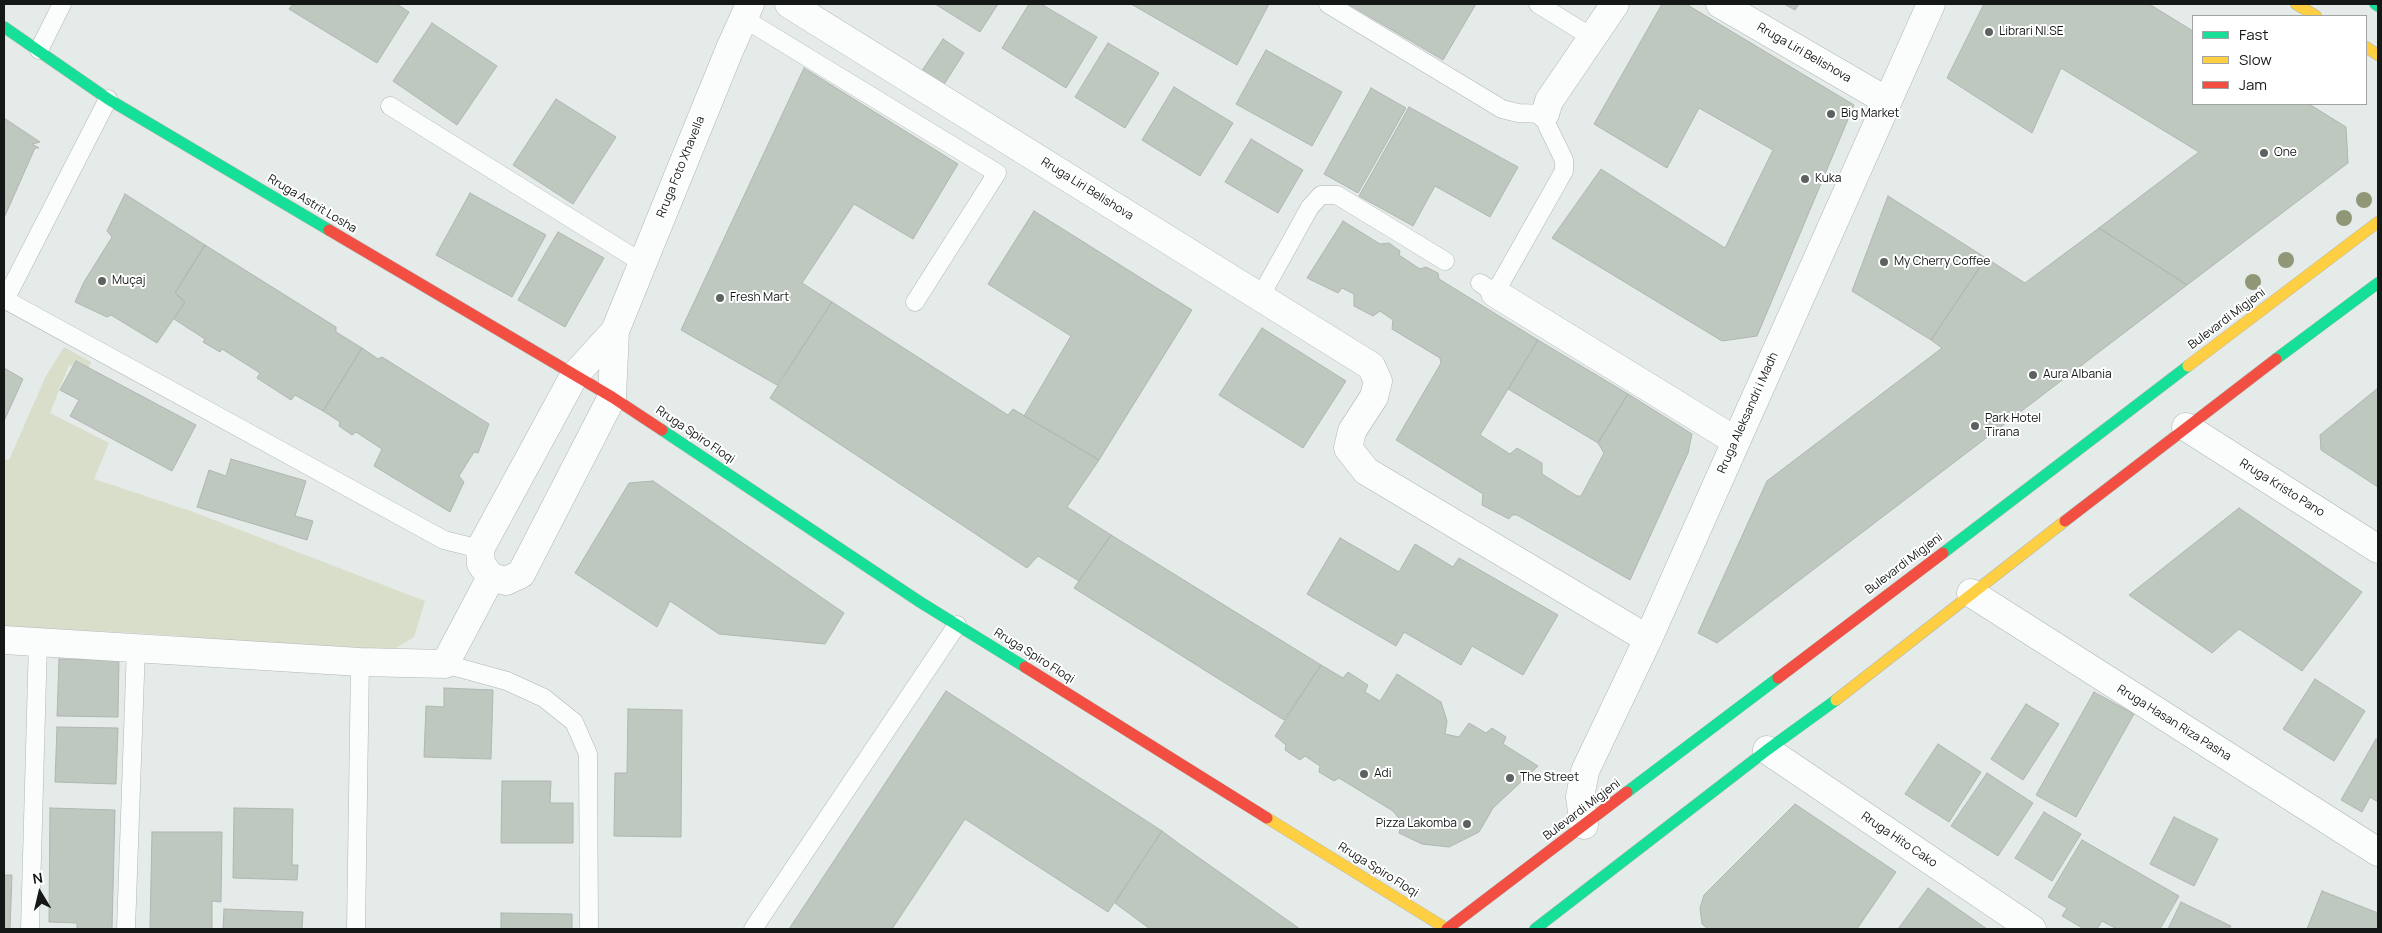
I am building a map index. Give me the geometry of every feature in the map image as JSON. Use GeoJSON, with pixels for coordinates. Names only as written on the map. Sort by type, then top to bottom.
{"type":"FeatureCollection","features":[{"type":"Feature","properties":{"kind":"main road"},"geometry":{"type":"LineString","coordinates":[[2296,4],[2314,15]]}},
{"type":"Feature","properties":{"kind":"main road","name":"Rruga Astrit Losha"},"geometry":{"type":"LineString","coordinates":[[4,27],[108,99],[612,397]]}},
{"type":"Feature","properties":{"kind":"main road"},"geometry":{"type":"LineString","coordinates":[[2367,48],[2378,55]]}},
{"type":"Feature","properties":{"kind":"main road","name":"Bulevardi Migjeni"},"geometry":{"type":"LineString","coordinates":[[1447,929],[2378,222]]}},
{"type":"Feature","properties":{"kind":"main road"},"geometry":{"type":"LineString","coordinates":[[1536,929],[1767,750],[1834,702],[1971,593],[2186,427],[2378,283]]}},
{"type":"Feature","properties":{"kind":"main road","name":"Rruga Spiro Floqi"},"geometry":{"type":"LineString","coordinates":[[612,397],[957,625],[1447,929]]}},
{"type":"Feature","properties":{"kind":"street","name":"Rruga Liri Belishova"},"geometry":{"type":"LineString","coordinates":[[789,4],[1370,366],[1378,381],[1374,397],[1352,431],[1348,448],[1366,472],[1648,639]]}},
{"type":"Feature","properties":{"kind":"street"},"geometry":{"type":"LineString","coordinates":[[1545,114],[1549,101],[1616,4]]}},
{"type":"Feature","properties":{"kind":"street","name":"Rruga Liri Belishova"},"geometry":{"type":"LineString","coordinates":[[1720,4],[1887,101]]}},
{"type":"Feature","properties":{"kind":"street","name":"Rruga Aleksandri i Madh"},"geometry":{"type":"LineString","coordinates":[[1584,825],[1580,797],[1585,771],[1648,639],[1931,4]]}},
{"type":"Feature","properties":{"kind":"street","name":"Rruga Foto Xhavella"},"geometry":{"type":"LineString","coordinates":[[615,331],[641,262],[747,11]]}},
{"type":"Feature","properties":{"kind":"street"},"geometry":{"type":"LineString","coordinates":[[1487,288],[1736,440]]}},
{"type":"Feature","properties":{"kind":"street"},"geometry":{"type":"LineString","coordinates":[[615,331],[612,397],[521,574],[506,581],[491,577],[481,564],[480,548],[574,376],[615,331]]}},
{"type":"Feature","properties":{"kind":"street","name":"Rruga Kristo Pano"},"geometry":{"type":"LineString","coordinates":[[2186,427],[2378,549]]}},
{"type":"Feature","properties":{"kind":"street"},"geometry":{"type":"LineString","coordinates":[[4,640],[360,662],[445,664],[491,577]]}},
{"type":"Feature","properties":{"kind":"street","name":"Rruga Hasan Riza Pasha"},"geometry":{"type":"LineString","coordinates":[[1971,593],[2378,852]]}},
{"type":"Feature","properties":{"kind":"street","name":"Rruga Hito Cako"},"geometry":{"type":"LineString","coordinates":[[1767,750],[2032,929]]}},
{"type":"Feature","properties":{"kind":"lane"},"geometry":{"type":"LineString","coordinates":[[39,50],[62,4]]}},
{"type":"Feature","properties":{"kind":"lane"},"geometry":{"type":"LineString","coordinates":[[1328,4],[1502,110],[1518,113],[1545,114],[1547,125],[1564,160],[1564,171],[1487,288]]}},
{"type":"Feature","properties":{"kind":"lane"},"geometry":{"type":"LineString","coordinates":[[1538,4],[1593,38]]}},
{"type":"Feature","properties":{"kind":"lane"},"geometry":{"type":"LineString","coordinates":[[747,11],[997,173],[915,302]]}},
{"type":"Feature","properties":{"kind":"lane"},"geometry":{"type":"LineString","coordinates":[[108,99],[4,300],[444,540],[480,548]]}},
{"type":"Feature","properties":{"kind":"lane"},"geometry":{"type":"LineString","coordinates":[[390,106],[641,262]]}},
{"type":"Feature","properties":{"kind":"lane"},"geometry":{"type":"LineString","coordinates":[[1260,297],[1310,208],[1321,195],[1337,195],[1445,261]]}},
{"type":"Feature","properties":{"kind":"lane"},"geometry":{"type":"LineString","coordinates":[[754,929],[957,625]]}},
{"type":"Feature","properties":{"kind":"lane"},"geometry":{"type":"LineString","coordinates":[[30,929],[38,641]]}},
{"type":"Feature","properties":{"kind":"lane"},"geometry":{"type":"LineString","coordinates":[[126,929],[136,647]]}},
{"type":"Feature","properties":{"kind":"lane"},"geometry":{"type":"LineString","coordinates":[[356,929],[360,662]]}},
{"type":"Feature","properties":{"kind":"lane"},"geometry":{"type":"LineString","coordinates":[[445,664],[508,681],[544,698],[574,722],[588,754],[589,926]]}},
{"type":"Feature","properties":{"kind":"green space"},"geometry":{"type":"Polygon","coordinates":[[[64,347],[91,362],[87,372],[69,365],[50,413],[109,443],[94,479],[196,513],[425,601],[414,637],[384,655],[169,635],[4,626],[4,459],[9,460],[46,376],[64,347]]]}},
{"type":"Feature","properties":{"kind":"building"},"geometry":{"type":"Polygon","coordinates":[[[293,4],[397,4],[409,12],[377,63],[289,9],[293,4]]]}},
{"type":"Feature","properties":{"kind":"building"},"geometry":{"type":"Polygon","coordinates":[[[935,4],[998,4],[980,32],[935,4]]]}},
{"type":"Feature","properties":{"kind":"building"},"geometry":{"type":"Polygon","coordinates":[[[1029,4],[1041,4],[1097,37],[1066,88],[1002,48],[1029,4]]]}},
{"type":"Feature","properties":{"kind":"building"},"geometry":{"type":"Polygon","coordinates":[[[1131,4],[1269,4],[1237,65],[1131,4]]]}},
{"type":"Feature","properties":{"kind":"building"},"geometry":{"type":"Polygon","coordinates":[[[1348,4],[1476,4],[1443,60],[1348,4]]]}},
{"type":"Feature","properties":{"kind":"building"},"geometry":{"type":"Polygon","coordinates":[[[1662,4],[1686,4],[1854,105],[1757,336],[1722,341],[1552,238],[1601,169],[1725,248],[1773,150],[1699,108],[1667,168],[1594,124],[1662,4]]]}},
{"type":"Feature","properties":{"kind":"building"},"geometry":{"type":"Polygon","coordinates":[[[1784,4],[1799,4],[1795,10],[1784,4]]]}},
{"type":"Feature","properties":{"kind":"building"},"geometry":{"type":"Polygon","coordinates":[[[1984,4],[2149,4],[2192,30],[2192,105],[2311,105],[2346,127],[2348,163],[2187,285],[2099,228],[2199,152],[2061,68],[2032,133],[1947,78],[1984,4]]]}},
{"type":"Feature","properties":{"kind":"building"},"geometry":{"type":"Polygon","coordinates":[[[432,23],[497,66],[457,125],[393,81],[432,23]]]}},
{"type":"Feature","properties":{"kind":"building"},"geometry":{"type":"Polygon","coordinates":[[[943,39],[964,53],[943,86],[921,72],[943,39]]]}},
{"type":"Feature","properties":{"kind":"building"},"geometry":{"type":"Polygon","coordinates":[[[1108,43],[1159,73],[1125,128],[1075,97],[1108,43]]]}},
{"type":"Feature","properties":{"kind":"building"},"geometry":{"type":"Polygon","coordinates":[[[1266,50],[1342,92],[1312,146],[1236,104],[1266,50]]]}},
{"type":"Feature","properties":{"kind":"building"},"geometry":{"type":"Polygon","coordinates":[[[804,68],[958,164],[913,239],[854,204],[802,283],[832,302],[777,385],[681,330],[804,68]]]}},
{"type":"Feature","properties":{"kind":"building"},"geometry":{"type":"Polygon","coordinates":[[[1174,87],[1233,123],[1200,176],[1142,140],[1174,87]]]}},
{"type":"Feature","properties":{"kind":"building"},"geometry":{"type":"Polygon","coordinates":[[[1371,88],[1406,108],[1358,193],[1324,174],[1371,88]]]}},
{"type":"Feature","properties":{"kind":"building"},"geometry":{"type":"Polygon","coordinates":[[[556,99],[616,137],[573,204],[513,165],[556,99]]]}},
{"type":"Feature","properties":{"kind":"building"},"geometry":{"type":"Polygon","coordinates":[[[1409,107],[1518,167],[1490,217],[1435,186],[1413,226],[1359,196],[1409,107]]]}},
{"type":"Feature","properties":{"kind":"building"},"geometry":{"type":"Polygon","coordinates":[[[4,118],[40,142],[32,144],[39,148],[35,148],[4,218],[4,118]]]}},
{"type":"Feature","properties":{"kind":"building"},"geometry":{"type":"Polygon","coordinates":[[[1251,139],[1303,170],[1278,213],[1225,182],[1251,139]]]}},
{"type":"Feature","properties":{"kind":"building"},"geometry":{"type":"Polygon","coordinates":[[[470,193],[546,235],[512,297],[436,255],[470,193]]]}},
{"type":"Feature","properties":{"kind":"building"},"geometry":{"type":"Polygon","coordinates":[[[125,194],[205,245],[175,293],[185,302],[157,343],[111,315],[107,317],[75,302],[84,282],[112,237],[107,231],[125,194]]]}},
{"type":"Feature","properties":{"kind":"building"},"geometry":{"type":"Polygon","coordinates":[[[1888,196],[1986,258],[1931,340],[1852,291],[1888,196]]]}},
{"type":"Feature","properties":{"kind":"building"},"geometry":{"type":"Polygon","coordinates":[[[1034,211],[1192,310],[1099,460],[1024,416],[1071,336],[988,284],[1034,211]]]}},
{"type":"Feature","properties":{"kind":"building"},"geometry":{"type":"Polygon","coordinates":[[[1343,221],[1380,244],[1389,243],[1400,251],[1399,255],[1420,269],[1426,267],[1438,273],[1439,279],[1538,340],[1480,435],[1510,454],[1517,448],[1542,463],[1542,474],[1577,496],[1581,496],[1604,453],[1598,443],[1628,394],[1692,434],[1688,453],[1630,580],[1517,515],[1512,515],[1509,519],[1482,505],[1483,494],[1396,440],[1441,363],[1440,358],[1392,329],[1393,320],[1380,311],[1373,316],[1354,306],[1354,294],[1342,288],[1338,293],[1307,278],[1343,221]]]}},
{"type":"Feature","properties":{"kind":"building"},"geometry":{"type":"Polygon","coordinates":[[[2099,228],[2187,285],[1717,643],[1698,633],[1767,481],[1942,348],[1931,340],[1986,258],[2025,283],[2099,228]]]}},
{"type":"Feature","properties":{"kind":"building"},"geometry":{"type":"Polygon","coordinates":[[[558,232],[604,258],[565,327],[518,300],[558,232]]]}},
{"type":"Feature","properties":{"kind":"building"},"geometry":{"type":"Polygon","coordinates":[[[205,245],[336,327],[336,332],[362,348],[323,411],[295,395],[291,400],[257,378],[260,373],[222,349],[220,352],[203,342],[205,339],[174,319],[185,302],[175,293],[205,245]]]}},
{"type":"Feature","properties":{"kind":"building"},"geometry":{"type":"Polygon","coordinates":[[[832,302],[1008,415],[1013,409],[1099,460],[1067,507],[1111,535],[1079,581],[1038,556],[1027,568],[770,398],[832,302]]]}},
{"type":"Feature","properties":{"kind":"building"},"geometry":{"type":"Polygon","coordinates":[[[1262,328],[1346,381],[1303,448],[1219,395],[1262,328]]]}},
{"type":"Feature","properties":{"kind":"building"},"geometry":{"type":"Polygon","coordinates":[[[1538,340],[1628,394],[1598,443],[1508,389],[1538,340]]]}},
{"type":"Feature","properties":{"kind":"building"},"geometry":{"type":"Polygon","coordinates":[[[362,348],[378,359],[382,357],[489,424],[478,453],[474,452],[459,476],[464,482],[450,512],[374,466],[382,449],[356,432],[352,435],[339,426],[340,422],[323,411],[362,348]]]}},
{"type":"Feature","properties":{"kind":"building"},"geometry":{"type":"Polygon","coordinates":[[[76,361],[196,425],[172,471],[70,416],[79,400],[60,390],[76,361]]]}},
{"type":"Feature","properties":{"kind":"building"},"geometry":{"type":"Polygon","coordinates":[[[4,368],[23,379],[4,421],[4,368]]]}},
{"type":"Feature","properties":{"kind":"building"},"geometry":{"type":"Polygon","coordinates":[[[2378,388],[2378,487],[2321,450],[2320,435],[2378,388]]]}},
{"type":"Feature","properties":{"kind":"building"},"geometry":{"type":"Polygon","coordinates":[[[231,459],[306,481],[295,516],[313,521],[307,540],[197,507],[209,470],[226,476],[231,459]]]}},
{"type":"Feature","properties":{"kind":"building"},"geometry":{"type":"Polygon","coordinates":[[[653,481],[844,613],[825,644],[719,634],[670,601],[657,627],[575,573],[629,483],[653,481]]]}},
{"type":"Feature","properties":{"kind":"building"},"geometry":{"type":"Polygon","coordinates":[[[2239,508],[2362,592],[2302,671],[2239,629],[2212,653],[2129,595],[2239,508]]]}},
{"type":"Feature","properties":{"kind":"building"},"geometry":{"type":"Polygon","coordinates":[[[1111,535],[1321,665],[1284,720],[1074,588],[1111,535]]]}},
{"type":"Feature","properties":{"kind":"building"},"geometry":{"type":"Polygon","coordinates":[[[1340,538],[1399,572],[1415,544],[1453,567],[1459,558],[1558,615],[1523,675],[1472,646],[1461,665],[1404,632],[1396,646],[1307,594],[1340,538]]]}},
{"type":"Feature","properties":{"kind":"building"},"geometry":{"type":"Polygon","coordinates":[[[59,659],[119,660],[118,717],[57,716],[59,659]]]}},
{"type":"Feature","properties":{"kind":"building"},"geometry":{"type":"Polygon","coordinates":[[[1321,665],[1343,678],[1348,672],[1368,685],[1365,692],[1380,701],[1397,674],[1441,702],[1447,721],[1445,734],[1459,737],[1469,723],[1486,733],[1492,728],[1506,737],[1503,744],[1538,766],[1493,808],[1479,832],[1449,847],[1422,844],[1399,833],[1402,822],[1393,811],[1339,778],[1334,781],[1319,772],[1320,766],[1305,756],[1300,760],[1285,750],[1286,745],[1275,736],[1321,665]]]}},
{"type":"Feature","properties":{"kind":"building"},"geometry":{"type":"Polygon","coordinates":[[[2315,679],[2365,711],[2334,761],[2283,729],[2315,679]]]}},
{"type":"Feature","properties":{"kind":"building"},"geometry":{"type":"Polygon","coordinates":[[[444,688],[493,690],[491,759],[424,757],[426,706],[444,707],[444,688]]]}},
{"type":"Feature","properties":{"kind":"building"},"geometry":{"type":"Polygon","coordinates":[[[946,691],[1162,831],[1108,912],[965,819],[892,929],[789,929],[946,691]]]}},
{"type":"Feature","properties":{"kind":"building"},"geometry":{"type":"Polygon","coordinates":[[[2094,692],[2134,714],[2076,817],[2036,795],[2094,692]]]}},
{"type":"Feature","properties":{"kind":"building"},"geometry":{"type":"Polygon","coordinates":[[[2026,704],[2059,724],[2023,780],[1991,759],[2026,704]]]}},
{"type":"Feature","properties":{"kind":"building"},"geometry":{"type":"Polygon","coordinates":[[[628,709],[682,710],[681,837],[614,836],[615,773],[627,773],[628,709]]]}},
{"type":"Feature","properties":{"kind":"building"},"geometry":{"type":"Polygon","coordinates":[[[57,727],[118,728],[116,784],[55,782],[57,727]]]}},
{"type":"Feature","properties":{"kind":"building"},"geometry":{"type":"Polygon","coordinates":[[[2376,739],[2378,740],[2378,802],[2370,797],[2362,812],[2341,800],[2376,739]]]}},
{"type":"Feature","properties":{"kind":"building"},"geometry":{"type":"Polygon","coordinates":[[[1938,744],[1981,772],[1949,822],[1905,794],[1938,744]]]}},
{"type":"Feature","properties":{"kind":"building"},"geometry":{"type":"Polygon","coordinates":[[[1987,773],[2033,803],[1998,856],[1951,826],[1987,773]]]}},
{"type":"Feature","properties":{"kind":"building"},"geometry":{"type":"Polygon","coordinates":[[[502,781],[551,781],[550,803],[573,803],[573,843],[501,843],[502,781]]]}},
{"type":"Feature","properties":{"kind":"building"},"geometry":{"type":"Polygon","coordinates":[[[1795,804],[1896,872],[1857,929],[1708,929],[1702,924],[1700,908],[1704,895],[1795,804]]]}},
{"type":"Feature","properties":{"kind":"building"},"geometry":{"type":"Polygon","coordinates":[[[50,808],[115,810],[112,929],[77,929],[77,923],[49,922],[50,808]]]}},
{"type":"Feature","properties":{"kind":"building"},"geometry":{"type":"Polygon","coordinates":[[[234,808],[293,809],[292,865],[298,865],[297,880],[233,878],[234,808]]]}},
{"type":"Feature","properties":{"kind":"building"},"geometry":{"type":"Polygon","coordinates":[[[2044,812],[2081,834],[2052,881],[2015,858],[2044,812]]]}},
{"type":"Feature","properties":{"kind":"building"},"geometry":{"type":"Polygon","coordinates":[[[2174,817],[2218,839],[2194,886],[2150,864],[2174,817]]]}},
{"type":"Feature","properties":{"kind":"building"},"geometry":{"type":"Polygon","coordinates":[[[1162,831],[1300,929],[1150,929],[1115,903],[1162,831]]]}},
{"type":"Feature","properties":{"kind":"building"},"geometry":{"type":"Polygon","coordinates":[[[152,832],[222,832],[221,902],[212,901],[212,929],[150,929],[152,832]]]}},
{"type":"Feature","properties":{"kind":"building"},"geometry":{"type":"Polygon","coordinates":[[[2082,840],[2179,896],[2160,929],[2117,929],[2102,921],[2097,929],[2084,929],[2062,916],[2067,908],[2048,897],[2082,840]]]}},
{"type":"Feature","properties":{"kind":"building"},"geometry":{"type":"Polygon","coordinates":[[[4,875],[12,875],[10,929],[4,929],[4,875]]]}},
{"type":"Feature","properties":{"kind":"building"},"geometry":{"type":"Polygon","coordinates":[[[1928,888],[1987,929],[1898,929],[1928,888]]]}},
{"type":"Feature","properties":{"kind":"building"},"geometry":{"type":"Polygon","coordinates":[[[2322,891],[2378,913],[2378,929],[2307,929],[2322,891]]]}},
{"type":"Feature","properties":{"kind":"building"},"geometry":{"type":"Polygon","coordinates":[[[2181,902],[2231,926],[2229,929],[2168,929],[2181,902]]]}},
{"type":"Feature","properties":{"kind":"building"},"geometry":{"type":"Polygon","coordinates":[[[224,909],[303,912],[302,929],[223,929],[224,909]]]}},
{"type":"Feature","properties":{"kind":"building"},"geometry":{"type":"Polygon","coordinates":[[[501,913],[572,914],[572,929],[501,929],[501,913]]]}},
{"type":"Feature","properties":{"kind":"traffic: fast"},"geometry":{"type":"LineString","coordinates":[[4,27],[108,99],[329,230]]}},
{"type":"Feature","properties":{"kind":"traffic: fast"},"geometry":{"type":"LineString","coordinates":[[2276,359],[2378,283]]}},
{"type":"Feature","properties":{"kind":"traffic: fast"},"geometry":{"type":"LineString","coordinates":[[1943,553],[2188,366]]}},
{"type":"Feature","properties":{"kind":"traffic: fast"},"geometry":{"type":"LineString","coordinates":[[662,430],[920,602],[1025,667]]}},
{"type":"Feature","properties":{"kind":"traffic: fast"},"geometry":{"type":"LineString","coordinates":[[1627,792],[1778,678]]}},
{"type":"Feature","properties":{"kind":"traffic: fast"},"geometry":{"type":"LineString","coordinates":[[1535,929],[1767,750],[1836,700]]}},
{"type":"Feature","properties":{"kind":"traffic: slow"},"geometry":{"type":"LineString","coordinates":[[2296,4],[2314,15]]}},
{"type":"Feature","properties":{"kind":"traffic: slow"},"geometry":{"type":"LineString","coordinates":[[2367,48],[2378,55]]}},
{"type":"Feature","properties":{"kind":"traffic: slow"},"geometry":{"type":"LineString","coordinates":[[2188,366],[2378,222]]}},
{"type":"Feature","properties":{"kind":"traffic: slow"},"geometry":{"type":"LineString","coordinates":[[1836,700],[2065,521]]}},
{"type":"Feature","properties":{"kind":"traffic: slow"},"geometry":{"type":"LineString","coordinates":[[1267,818],[1447,929]]}},
{"type":"Feature","properties":{"kind":"traffic: jam"},"geometry":{"type":"LineString","coordinates":[[329,230],[612,397],[662,430]]}},
{"type":"Feature","properties":{"kind":"traffic: jam"},"geometry":{"type":"LineString","coordinates":[[2065,521],[2276,359]]}},
{"type":"Feature","properties":{"kind":"traffic: jam"},"geometry":{"type":"LineString","coordinates":[[1778,678],[1943,553]]}},
{"type":"Feature","properties":{"kind":"traffic: jam"},"geometry":{"type":"LineString","coordinates":[[1025,667],[1267,818]]}},
{"type":"Feature","properties":{"kind":"traffic: jam"},"geometry":{"type":"LineString","coordinates":[[1447,929],[1627,792]]}},
{"type":"Feature","properties":{"kind":"place","name":"Librari NI.SE"},"geometry":{"type":"Point","coordinates":[1989,32]}},
{"type":"Feature","properties":{"kind":"place","name":"Big Market"},"geometry":{"type":"Point","coordinates":[1831,114]}},
{"type":"Feature","properties":{"kind":"place","name":"One"},"geometry":{"type":"Point","coordinates":[2264,153]}},
{"type":"Feature","properties":{"kind":"place","name":"Kuka"},"geometry":{"type":"Point","coordinates":[1805,179]}},
{"type":"Feature","properties":{"kind":"place","name":"My Cherry Coffee"},"geometry":{"type":"Point","coordinates":[1884,262]}},
{"type":"Feature","properties":{"kind":"place","name":"Muçaj"},"geometry":{"type":"Point","coordinates":[102,281]}},
{"type":"Feature","properties":{"kind":"place","name":"Fresh Mart"},"geometry":{"type":"Point","coordinates":[720,298]}},
{"type":"Feature","properties":{"kind":"place","name":"Aura Albania"},"geometry":{"type":"Point","coordinates":[2033,375]}},
{"type":"Feature","properties":{"kind":"place","name":"Park Hotel Tirana"},"geometry":{"type":"Point","coordinates":[1975,426]}},
{"type":"Feature","properties":{"kind":"place","name":"Adi"},"geometry":{"type":"Point","coordinates":[1364,774]}},
{"type":"Feature","properties":{"kind":"place","name":"The Street"},"geometry":{"type":"Point","coordinates":[1510,778]}},
{"type":"Feature","properties":{"kind":"place","name":"Pizza Lakomba"},"geometry":{"type":"Point","coordinates":[1467,824]}}]}
